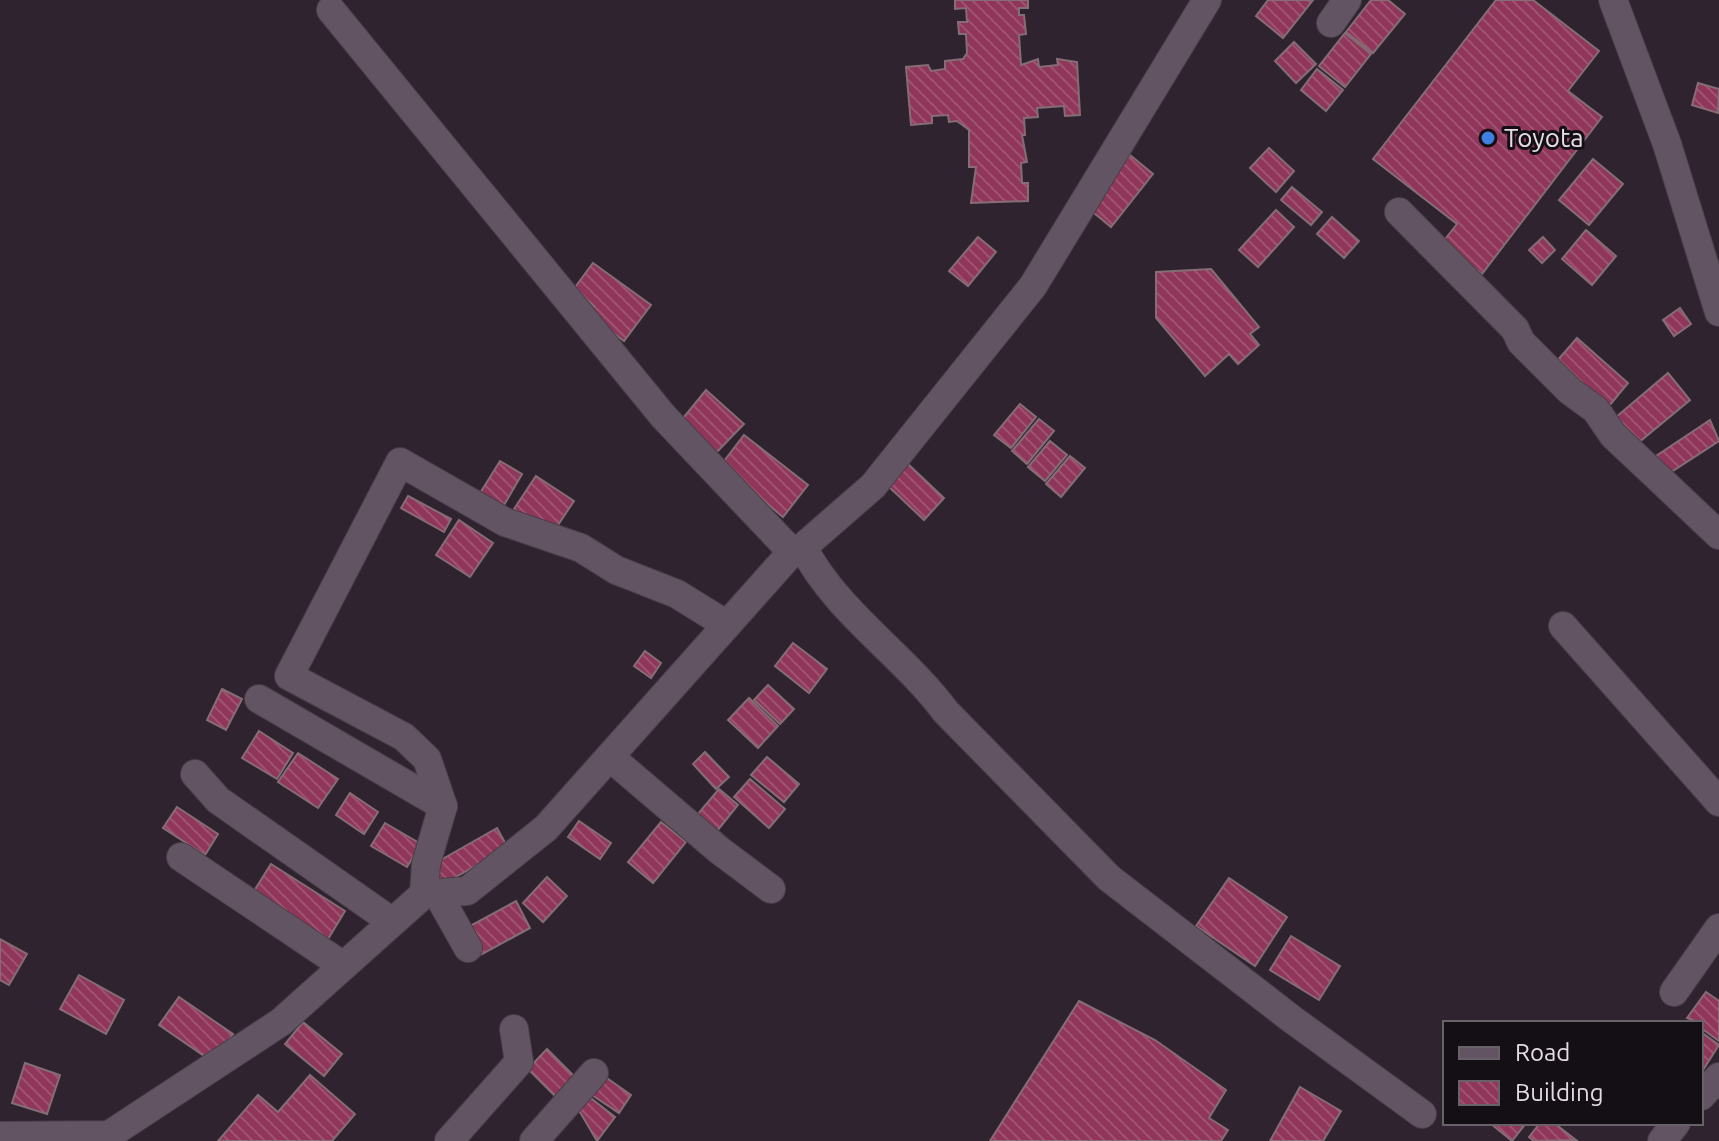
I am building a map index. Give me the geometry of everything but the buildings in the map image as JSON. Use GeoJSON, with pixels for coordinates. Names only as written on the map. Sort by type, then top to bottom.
{"type":"FeatureCollection","features":[{"type":"Feature","properties":{"kind":"street"},"geometry":{"type":"LineString","coordinates":[[0,1136],[109,1135],[281,1022],[391,921],[430,894],[467,891],[546,828],[797,550],[873,486],[1033,286],[1207,0]]}},
{"type":"Feature","properties":{"kind":"street"},"geometry":{"type":"LineString","coordinates":[[1331,23],[1347,0]]}},
{"type":"Feature","properties":{"kind":"street"},"geometry":{"type":"LineString","coordinates":[[1613,0],[1667,144],[1719,312]]}},
{"type":"Feature","properties":{"kind":"street"},"geometry":{"type":"LineString","coordinates":[[331,10],[663,416],[797,550],[926,686],[946,712],[1109,878],[1293,1020],[1422,1114]]}},
{"type":"Feature","properties":{"kind":"street"},"geometry":{"type":"LineString","coordinates":[[1399,212],[1515,329],[1521,342],[1570,391],[1596,410],[1613,435],[1719,535]]}},
{"type":"Feature","properties":{"kind":"street"},"geometry":{"type":"LineString","coordinates":[[468,948],[430,894],[426,864],[443,806],[427,759],[404,737],[289,676],[400,462],[505,522],[581,548],[616,570],[677,594],[727,625]]}},
{"type":"Feature","properties":{"kind":"street"},"geometry":{"type":"LineString","coordinates":[[1563,626],[1719,802]]}},
{"type":"Feature","properties":{"kind":"street"},"geometry":{"type":"LineString","coordinates":[[259,699],[443,806]]}},
{"type":"Feature","properties":{"kind":"street"},"geometry":{"type":"LineString","coordinates":[[610,757],[719,850],[771,889]]}},
{"type":"Feature","properties":{"kind":"street"},"geometry":{"type":"LineString","coordinates":[[195,774],[218,800],[391,921]]}},
{"type":"Feature","properties":{"kind":"street"},"geometry":{"type":"LineString","coordinates":[[181,857],[342,965]]}},
{"type":"Feature","properties":{"kind":"street"},"geometry":{"type":"LineString","coordinates":[[1674,992],[1719,928]]}},
{"type":"Feature","properties":{"kind":"street"},"geometry":{"type":"LineString","coordinates":[[449,1141],[519,1062],[514,1029]]}},
{"type":"Feature","properties":{"kind":"street"},"geometry":{"type":"LineString","coordinates":[[534,1141],[594,1073]]}},
{"type":"Feature","properties":{"kind":"street"},"geometry":{"type":"LineString","coordinates":[[1703,1094],[1719,1077]]}},
{"type":"Feature","properties":{"kind":"street"},"geometry":{"type":"LineString","coordinates":[[1662,1141],[1674,1125]]}},
{"type":"Feature","properties":{"kind":"place","name":"Toyota"},"geometry":{"type":"Point","coordinates":[1488,138]}}]}
